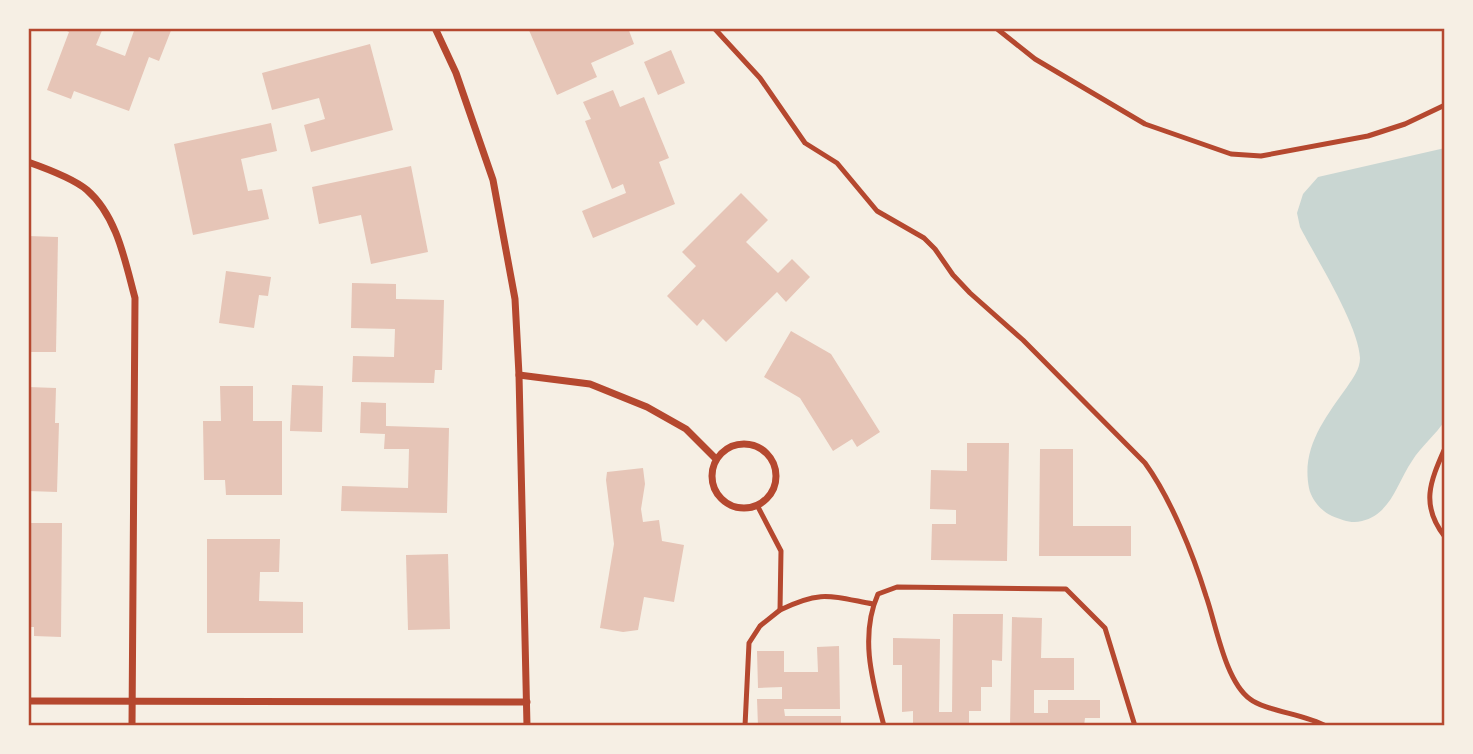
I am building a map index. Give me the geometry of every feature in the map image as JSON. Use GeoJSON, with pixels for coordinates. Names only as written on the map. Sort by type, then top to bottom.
{"type":"FeatureCollection","features":[{"type":"Feature","properties":{"kind":"street"},"geometry":{"type":"LineString","coordinates":[[435,28],[456,73],[493,180],[515,299],[527,726]]}},
{"type":"Feature","properties":{"kind":"street"},"geometry":{"type":"LineString","coordinates":[[28,162],[46,168],[86,190],[110,219],[125,258],[135,298],[132,726]]}},
{"type":"Feature","properties":{"kind":"street"},"geometry":{"type":"LineString","coordinates":[[519,375],[590,384],[647,407],[686,429],[716,459]]}},
{"type":"Feature","properties":{"kind":"street"},"geometry":{"type":"LineString","coordinates":[[753,445],[770,457],[775,467],[774,487],[769,497],[757,505],[740,509],[721,499],[715,490],[712,469],[716,459],[733,446],[753,445]]}},
{"type":"Feature","properties":{"kind":"street"},"geometry":{"type":"LineString","coordinates":[[28,701],[527,702]]}},
{"type":"Feature","properties":{"kind":"lane"},"geometry":{"type":"LineString","coordinates":[[714,28],[760,78],[805,143],[837,163],[877,211],[929,243],[970,293],[1015,332],[1145,463],[1159,483],[1191,555],[1207,596],[1222,654],[1250,700],[1311,718],[1326,726]]}},
{"type":"Feature","properties":{"kind":"lane"},"geometry":{"type":"LineString","coordinates":[[996,28],[1035,59],[1145,124],[1231,154],[1261,156],[1368,136],[1405,124],[1445,104]]}},
{"type":"Feature","properties":{"kind":"lane"},"geometry":{"type":"LineString","coordinates":[[1445,449],[1435,471],[1429,500],[1431,515],[1445,537]]}},
{"type":"Feature","properties":{"kind":"lane"},"geometry":{"type":"LineString","coordinates":[[757,505],[781,551],[780,610]]}},
{"type":"Feature","properties":{"kind":"lane"},"geometry":{"type":"LineString","coordinates":[[884,726],[869,664],[870,612],[878,594],[897,587],[1066,589],[1105,628],[1135,726]]}},
{"type":"Feature","properties":{"kind":"lane"},"geometry":{"type":"LineString","coordinates":[[745,726],[748,643],[760,626],[780,610],[804,598],[824,595],[873,604]]}},
{"type":"Feature","properties":{"kind":"shaded area"},"geometry":{"type":"Polygon","coordinates":[[[1445,148],[1445,420],[1416,456],[1387,505],[1380,512],[1362,521],[1347,521],[1328,514],[1315,501],[1310,492],[1307,473],[1308,460],[1317,434],[1359,366],[1358,344],[1345,311],[1300,227],[1297,213],[1303,194],[1318,177],[1445,148]]]}},
{"type":"Feature","properties":{"kind":"building"},"geometry":{"type":"Polygon","coordinates":[[[68,28],[103,28],[96,45],[125,56],[135,28],[172,28],[159,61],[149,57],[129,111],[74,91],[71,99],[47,90],[69,32],[68,28]]]}},
{"type":"Feature","properties":{"kind":"building"},"geometry":{"type":"Polygon","coordinates":[[[528,28],[628,28],[634,44],[591,63],[597,77],[557,95],[528,28]]]}},
{"type":"Feature","properties":{"kind":"building"},"geometry":{"type":"Polygon","coordinates":[[[370,44],[393,130],[311,152],[304,125],[325,119],[319,98],[272,110],[262,73],[370,44]]]}},
{"type":"Feature","properties":{"kind":"building"},"geometry":{"type":"Polygon","coordinates":[[[671,50],[685,83],[658,95],[644,62],[671,50]]]}},
{"type":"Feature","properties":{"kind":"building"},"geometry":{"type":"Polygon","coordinates":[[[613,90],[620,107],[644,97],[669,158],[659,162],[675,204],[593,238],[582,211],[626,193],[623,184],[612,189],[585,121],[591,119],[583,102],[613,90]]]}},
{"type":"Feature","properties":{"kind":"building"},"geometry":{"type":"Polygon","coordinates":[[[271,123],[277,151],[241,159],[248,191],[262,189],[269,219],[193,235],[174,144],[271,123]]]}},
{"type":"Feature","properties":{"kind":"building"},"geometry":{"type":"Polygon","coordinates":[[[411,166],[428,252],[371,264],[361,215],[319,224],[312,187],[411,166]]]}},
{"type":"Feature","properties":{"kind":"building"},"geometry":{"type":"Polygon","coordinates":[[[741,193],[768,220],[746,242],[778,273],[792,259],[810,277],[786,302],[777,292],[726,342],[703,319],[697,326],[667,296],[696,266],[682,252],[741,193]]]}},
{"type":"Feature","properties":{"kind":"building"},"geometry":{"type":"Polygon","coordinates":[[[28,236],[58,237],[56,352],[28,352],[28,236]]]}},
{"type":"Feature","properties":{"kind":"building"},"geometry":{"type":"Polygon","coordinates":[[[226,271],[271,277],[268,296],[259,295],[254,328],[219,323],[226,271]]]}},
{"type":"Feature","properties":{"kind":"building"},"geometry":{"type":"Polygon","coordinates":[[[352,283],[396,284],[396,299],[444,300],[442,370],[435,370],[434,383],[352,382],[353,356],[394,357],[395,329],[351,328],[352,283]]]}},
{"type":"Feature","properties":{"kind":"building"},"geometry":{"type":"Polygon","coordinates":[[[791,331],[831,354],[880,432],[857,447],[852,439],[833,451],[800,398],[764,377],[791,331]]]}},
{"type":"Feature","properties":{"kind":"building"},"geometry":{"type":"Polygon","coordinates":[[[292,385],[323,386],[322,432],[290,431],[292,385]]]}},
{"type":"Feature","properties":{"kind":"building"},"geometry":{"type":"Polygon","coordinates":[[[220,386],[253,386],[253,421],[282,421],[282,495],[226,495],[225,480],[204,480],[203,421],[221,421],[220,386]]]}},
{"type":"Feature","properties":{"kind":"building"},"geometry":{"type":"Polygon","coordinates":[[[28,387],[56,388],[55,423],[59,423],[57,492],[28,491],[28,387]]]}},
{"type":"Feature","properties":{"kind":"building"},"geometry":{"type":"Polygon","coordinates":[[[361,402],[386,403],[386,426],[449,428],[447,513],[341,511],[342,486],[408,488],[409,449],[384,449],[385,434],[360,433],[361,402]]]}},
{"type":"Feature","properties":{"kind":"building"},"geometry":{"type":"Polygon","coordinates":[[[967,443],[1009,443],[1007,561],[931,560],[932,524],[956,524],[956,510],[930,509],[931,470],[967,471],[967,443]]]}},
{"type":"Feature","properties":{"kind":"building"},"geometry":{"type":"Polygon","coordinates":[[[1040,449],[1073,449],[1073,526],[1131,526],[1131,556],[1039,556],[1040,449]]]}},
{"type":"Feature","properties":{"kind":"building"},"geometry":{"type":"Polygon","coordinates":[[[643,468],[643,522],[659,520],[662,541],[684,545],[674,602],[644,597],[638,630],[623,632],[600,628],[614,544],[607,472],[643,468]]]}},
{"type":"Feature","properties":{"kind":"building"},"geometry":{"type":"Polygon","coordinates":[[[28,523],[62,523],[61,637],[34,636],[34,627],[28,627],[28,523]]]}},
{"type":"Feature","properties":{"kind":"building"},"geometry":{"type":"Polygon","coordinates":[[[207,539],[280,539],[279,572],[260,572],[259,601],[303,602],[303,633],[207,633],[207,539]]]}},
{"type":"Feature","properties":{"kind":"building"},"geometry":{"type":"Polygon","coordinates":[[[448,554],[450,629],[408,630],[406,555],[448,554]]]}},
{"type":"Feature","properties":{"kind":"building"},"geometry":{"type":"Polygon","coordinates":[[[953,614],[1003,614],[1002,661],[992,660],[992,687],[981,687],[981,711],[969,711],[969,726],[913,726],[913,711],[902,712],[902,665],[893,665],[893,638],[940,639],[939,712],[952,712],[953,614]]]}},
{"type":"Feature","properties":{"kind":"building"},"geometry":{"type":"Polygon","coordinates":[[[1012,617],[1042,618],[1041,658],[1074,658],[1074,690],[1034,690],[1034,713],[1048,713],[1048,700],[1100,700],[1100,718],[1085,718],[1084,726],[1010,726],[1012,617]]]}},
{"type":"Feature","properties":{"kind":"building"},"geometry":{"type":"Polygon","coordinates":[[[839,646],[840,709],[784,709],[785,716],[841,716],[841,726],[758,726],[757,699],[782,699],[782,687],[758,688],[757,651],[784,651],[784,672],[818,672],[817,647],[839,646]]]}}]}
